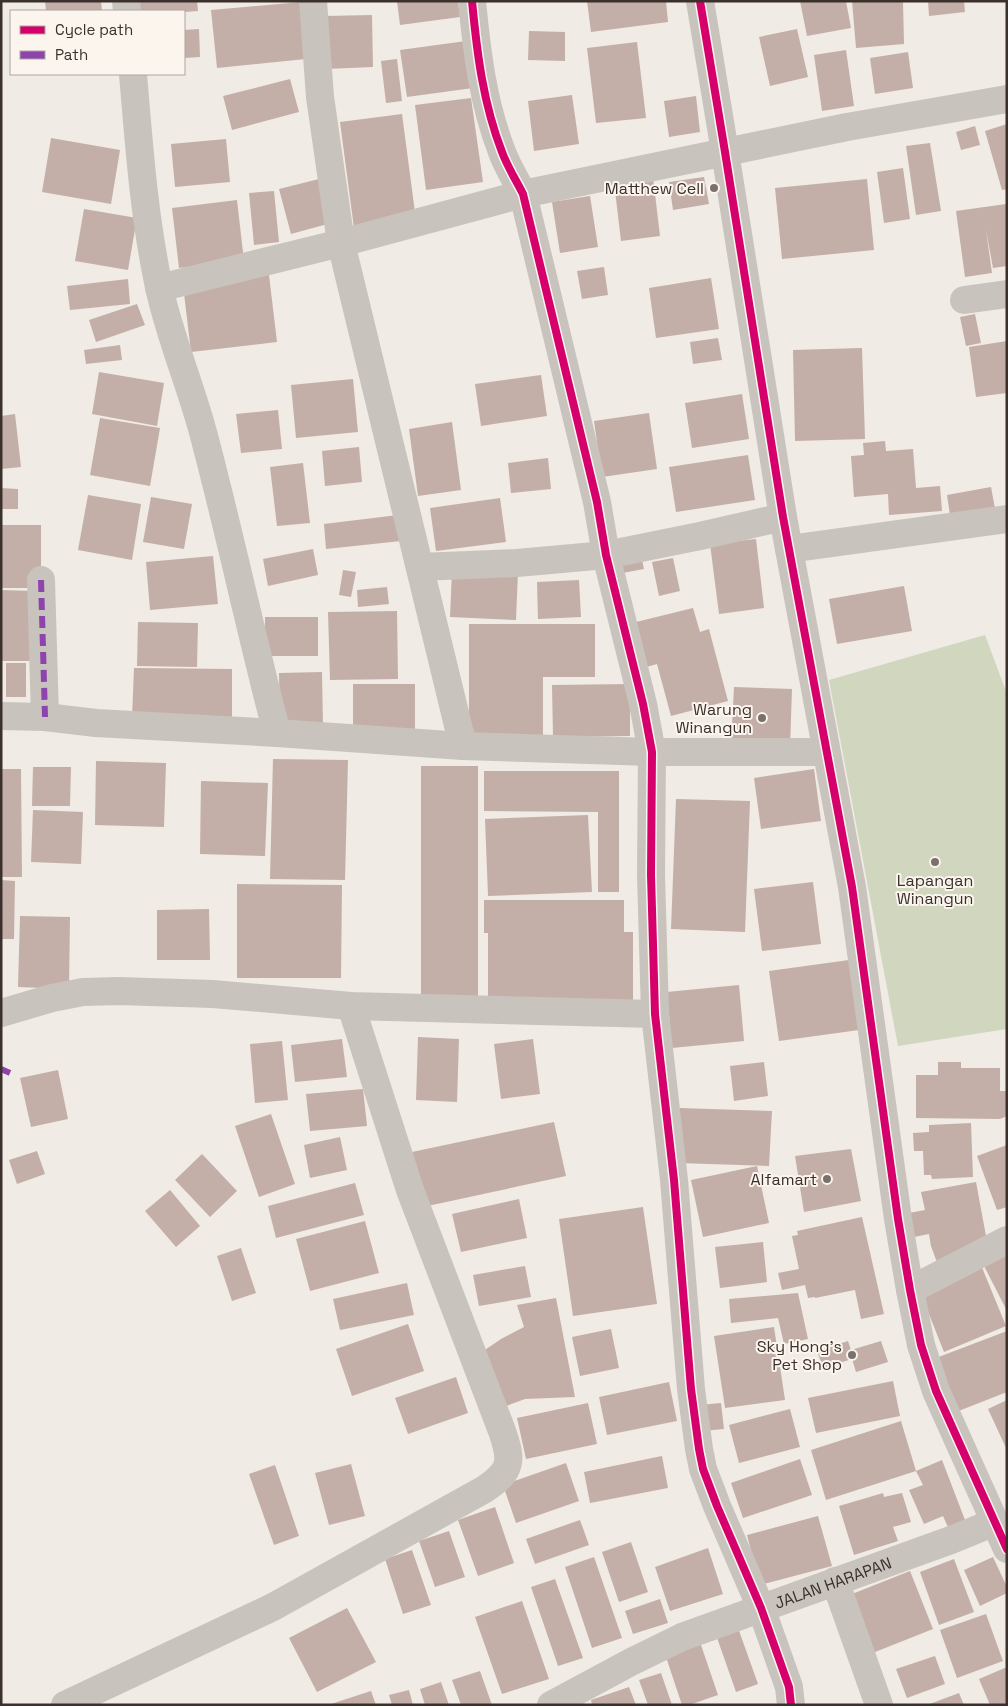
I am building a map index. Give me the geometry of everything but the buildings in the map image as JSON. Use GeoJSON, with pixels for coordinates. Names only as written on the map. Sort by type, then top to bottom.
{"type":"FeatureCollection","features":[{"type":"Feature","properties":{"kind":"street"},"geometry":{"type":"LineString","coordinates":[[312,1],[320,97],[341,243],[463,746]]}},
{"type":"Feature","properties":{"kind":"street"},"geometry":{"type":"LineString","coordinates":[[472,1],[478,61],[488,110],[502,154],[523,194],[597,502],[606,555],[643,704],[652,752],[651,875],[655,1014],[674,1180],[691,1389],[699,1449],[703,1469],[717,1506],[761,1608],[789,1688],[791,1705]]}},
{"type":"Feature","properties":{"kind":"street"},"geometry":{"type":"LineString","coordinates":[[700,1],[783,517],[852,887],[898,1219],[910,1290],[921,1344],[936,1392],[1001,1519],[1007,1549]]}},
{"type":"Feature","properties":{"kind":"street"},"geometry":{"type":"LineString","coordinates":[[133,75],[143,184],[150,238],[160,288],[204,434],[241,585],[258,664],[277,733]]}},
{"type":"Feature","properties":{"kind":"street"},"geometry":{"type":"LineString","coordinates":[[160,288],[341,243],[523,194],[847,127],[1007,100]]}},
{"type":"Feature","properties":{"kind":"street"},"geometry":{"type":"LineString","coordinates":[[964,300],[1007,294]]}},
{"type":"Feature","properties":{"kind":"street"},"geometry":{"type":"LineString","coordinates":[[420,567],[517,563],[606,555],[783,517]]}},
{"type":"Feature","properties":{"kind":"street"},"geometry":{"type":"LineString","coordinates":[[789,550],[1007,519]]}},
{"type":"Feature","properties":{"kind":"street"},"geometry":{"type":"LineString","coordinates":[[41,580],[45,717]]}},
{"type":"Feature","properties":{"kind":"street"},"geometry":{"type":"LineString","coordinates":[[1,716],[45,717],[96,723],[463,746],[652,752],[826,752]]}},
{"type":"Feature","properties":{"kind":"street"},"geometry":{"type":"LineString","coordinates":[[1,1013],[52,998],[82,992],[118,991],[213,994],[351,1006],[655,1014]]}},
{"type":"Feature","properties":{"kind":"street"},"geometry":{"type":"LineString","coordinates":[[65,1705],[281,1602],[495,1482],[510,1461],[509,1451],[502,1431],[410,1190],[351,1006]]}},
{"type":"Feature","properties":{"kind":"street"},"geometry":{"type":"LineString","coordinates":[[910,1290],[1007,1240]]}},
{"type":"Feature","properties":{"kind":"street","name":"JALAN HARAPAN"},"geometry":{"type":"LineString","coordinates":[[551,1705],[682,1637],[951,1540],[1001,1519]]}},
{"type":"Feature","properties":{"kind":"street"},"geometry":{"type":"LineString","coordinates":[[836,1581],[879,1705]]}},
{"type":"Feature","properties":{"kind":"green space","name":"Lapangan Winangun"},"geometry":{"type":"Polygon","coordinates":[[[985,635],[1007,694],[1007,1029],[898,1046],[829,680],[985,635]]]}},
{"type":"Feature","properties":{"kind":"marked path"},"geometry":{"type":"LineString","coordinates":[[41,580],[45,717]]}},
{"type":"Feature","properties":{"kind":"marked path"},"geometry":{"type":"LineString","coordinates":[[1,1069],[10,1073]]}},
{"type":"Feature","properties":{"kind":"cycle path"},"geometry":{"type":"LineString","coordinates":[[472,1],[485,96],[495,134],[509,168],[523,194],[597,502],[606,555],[643,704],[652,752],[651,875],[655,1014],[674,1180],[691,1389],[699,1449],[703,1469],[717,1506],[761,1608],[789,1687],[791,1705]]}},
{"type":"Feature","properties":{"kind":"cycle path"},"geometry":{"type":"LineString","coordinates":[[700,1],[783,517],[852,887],[898,1219],[910,1290],[921,1345],[936,1391],[1007,1549]]}},
{"type":"Feature","properties":{"kind":"place","name":"Matthew Cell"},"geometry":{"type":"Point","coordinates":[714,188]}},
{"type":"Feature","properties":{"kind":"place","name":"Warung Winangun"},"geometry":{"type":"Point","coordinates":[762,718]}},
{"type":"Feature","properties":{"kind":"place","name":"Lapangan Winangun"},"geometry":{"type":"Point","coordinates":[935,862]}},
{"type":"Feature","properties":{"kind":"place","name":"Alfamart"},"geometry":{"type":"Point","coordinates":[827,1179]}},
{"type":"Feature","properties":{"kind":"place","name":"Sky Hong's Pet Shop"},"geometry":{"type":"Point","coordinates":[852,1355]}}]}
